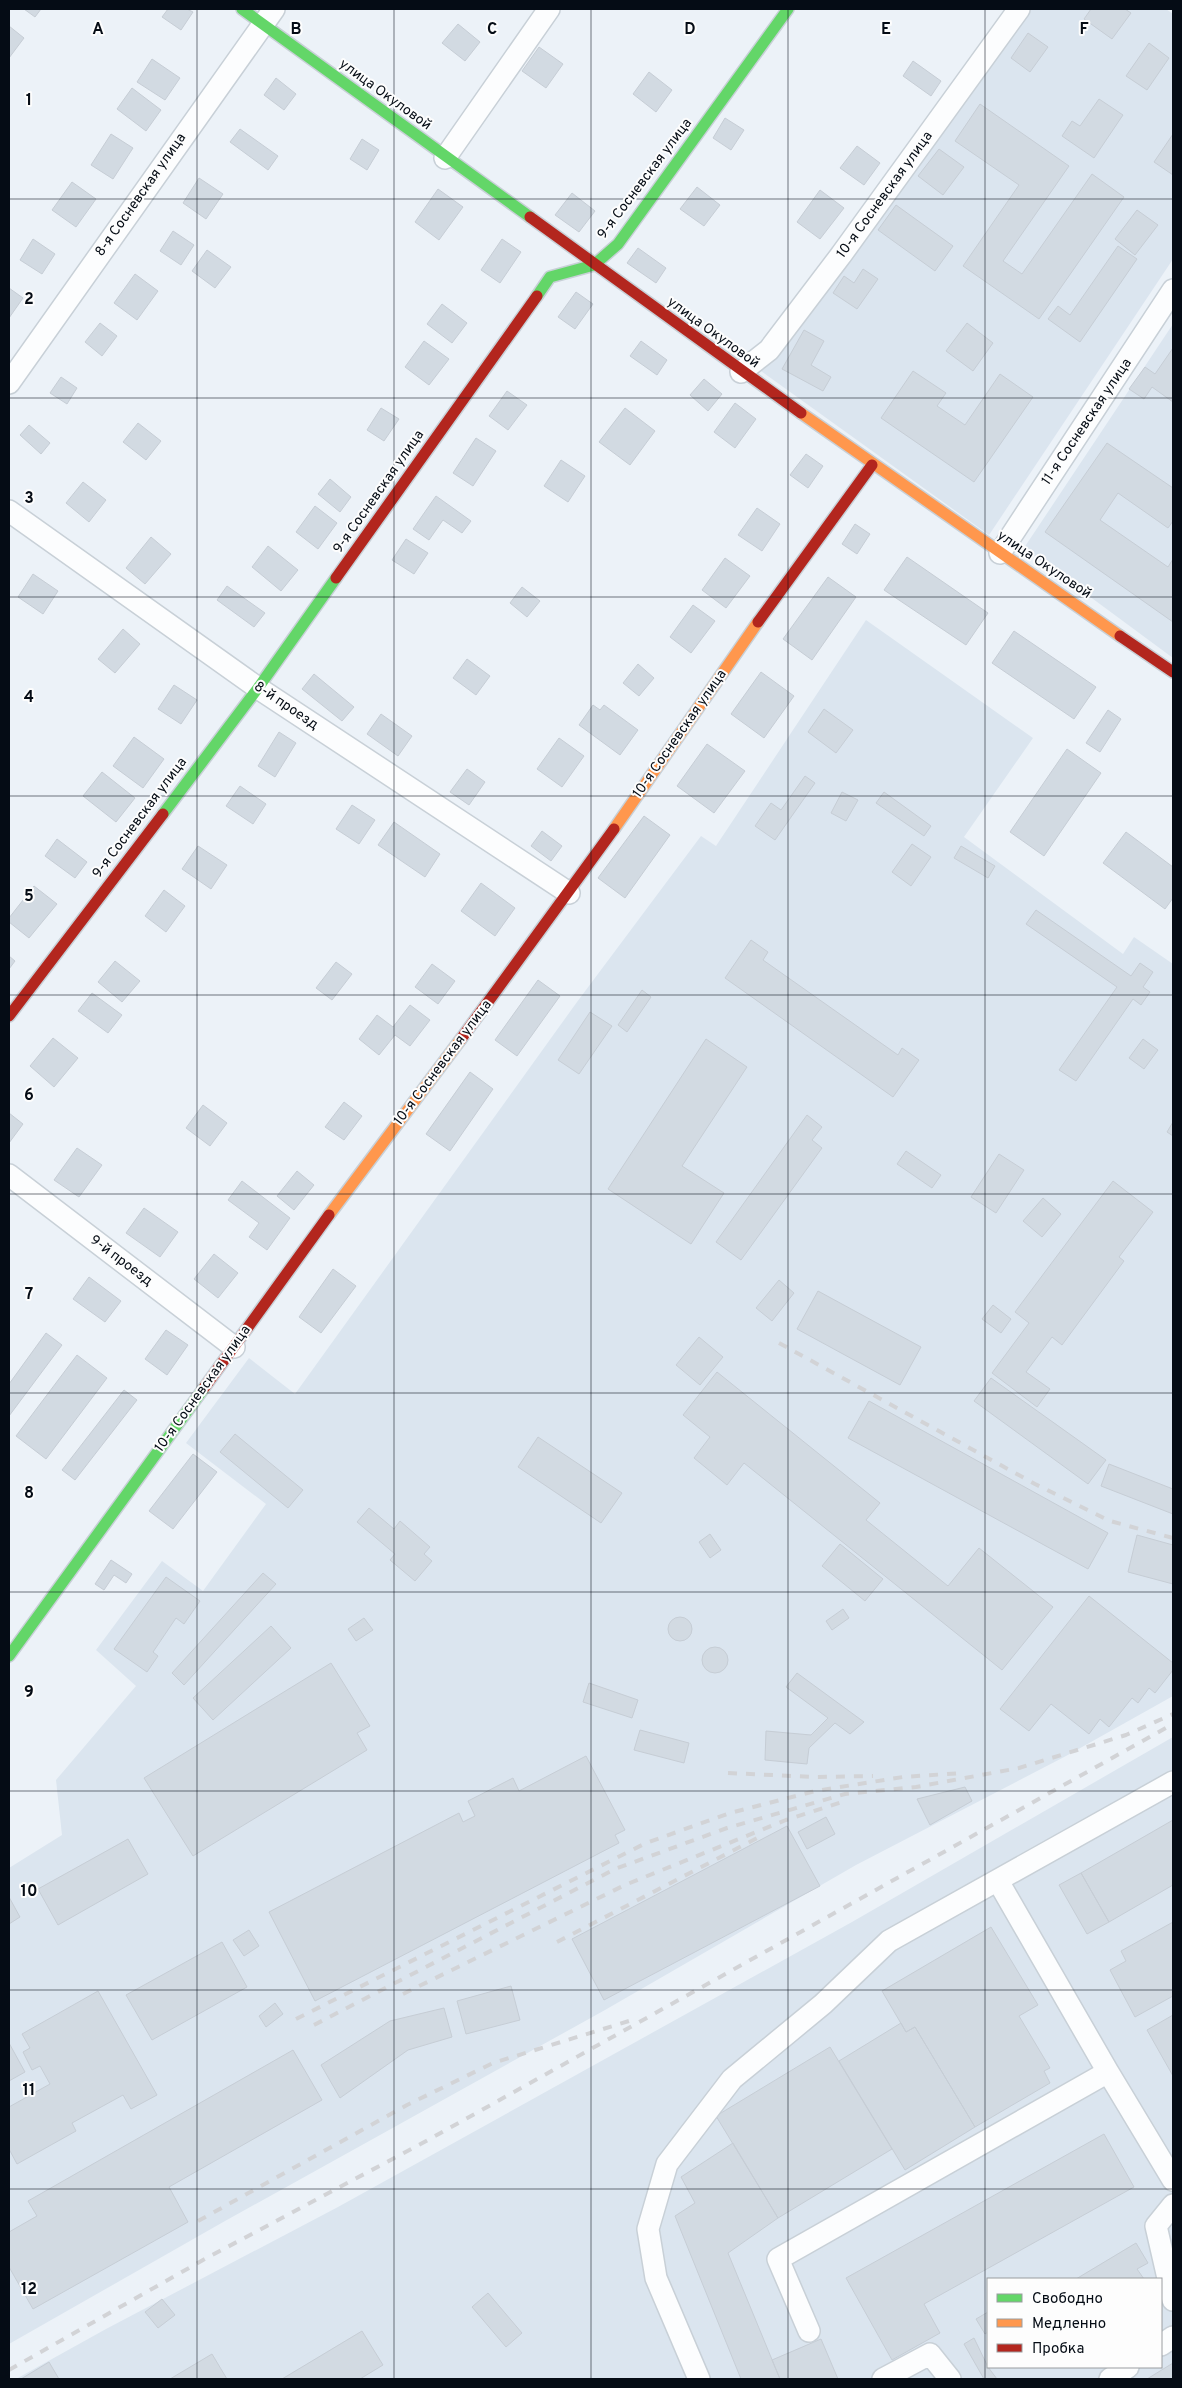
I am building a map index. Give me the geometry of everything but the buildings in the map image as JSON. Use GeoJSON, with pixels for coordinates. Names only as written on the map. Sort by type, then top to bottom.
{"type":"FeatureCollection","features":[{"type":"Feature","properties":{"kind":"street","name":"улица Окуловой"},"geometry":{"type":"LineString","coordinates":[[242,9],[268,16],[446,158],[741,372],[872,465],[1173,672]]}},
{"type":"Feature","properties":{"kind":"street"},"geometry":{"type":"LineString","coordinates":[[446,158],[549,9]]}},
{"type":"Feature","properties":{"kind":"street","name":"9-я Сосневская улица"},"geometry":{"type":"LineString","coordinates":[[9,1016],[258,688],[550,277],[594,265],[618,244],[788,9]]}},
{"type":"Feature","properties":{"kind":"street","name":"10-я Сосневская улица"},"geometry":{"type":"LineString","coordinates":[[741,372],[769,350],[841,255],[1019,9]]}},
{"type":"Feature","properties":{"kind":"street","name":"8-я Сосневская улица"},"geometry":{"type":"LineString","coordinates":[[9,383],[268,16]]}},
{"type":"Feature","properties":{"kind":"street","name":"11-я Сосневская улица"},"geometry":{"type":"LineString","coordinates":[[1000,553],[1173,290]]}},
{"type":"Feature","properties":{"kind":"street","name":"10-я Сосневская улица"},"geometry":{"type":"LineString","coordinates":[[9,1656],[325,1221],[569,893],[806,554],[872,465]]}},
{"type":"Feature","properties":{"kind":"street","name":"8-й проезд"},"geometry":{"type":"LineString","coordinates":[[9,511],[258,688],[569,893]]}},
{"type":"Feature","properties":{"kind":"street","name":"9-й проезд"},"geometry":{"type":"LineString","coordinates":[[9,1175],[234,1347]]}},
{"type":"Feature","properties":{"kind":"street"},"geometry":{"type":"LineString","coordinates":[[699,2379],[656,2278],[648,2228],[667,2164],[732,2079],[823,2004],[889,1941],[1173,1782]]}},
{"type":"Feature","properties":{"kind":"street"},"geometry":{"type":"LineString","coordinates":[[998,1881],[1108,2072],[1173,2180]]}},
{"type":"Feature","properties":{"kind":"street"},"geometry":{"type":"LineString","coordinates":[[809,2331],[778,2259],[1108,2072]]}},
{"type":"Feature","properties":{"kind":"street"},"geometry":{"type":"LineString","coordinates":[[1173,2205],[1156,2226],[1173,2300]]}},
{"type":"Feature","properties":{"kind":"street"},"geometry":{"type":"LineString","coordinates":[[1162,2344],[1173,2337]]}},
{"type":"Feature","properties":{"kind":"street"},"geometry":{"type":"LineString","coordinates":[[882,2379],[930,2354],[950,2379]]}},
{"type":"Feature","properties":{"kind":"street"},"geometry":{"type":"LineString","coordinates":[[1110,2379],[1126,2368]]}},
{"type":"Feature","properties":{"kind":"shaded area"},"geometry":{"type":"Polygon","coordinates":[[[1027,9],[1166,9],[1173,14],[1173,259],[989,535],[761,371],[1027,9]]]}},
{"type":"Feature","properties":{"kind":"shaded area"},"geometry":{"type":"Polygon","coordinates":[[[1173,324],[1173,658],[1024,548],[1173,324]]]}},
{"type":"Feature","properties":{"kind":"shaded area"},"geometry":{"type":"Polygon","coordinates":[[[866,620],[1033,738],[964,837],[1123,954],[1134,937],[1173,964],[1173,1696],[1066,1756],[856,1865],[605,2010],[225,2221],[9,2344],[9,1868],[62,1835],[56,1780],[136,1686],[96,1650],[162,1561],[203,1591],[266,1504],[186,1443],[249,1358],[295,1394],[577,1002],[701,836],[716,846],[866,620]]]}},
{"type":"Feature","properties":{"kind":"shaded area"},"geometry":{"type":"Polygon","coordinates":[[[1173,1737],[1173,2379],[16,2379],[106,2329],[338,2207],[852,1922],[1173,1737]]]}},
{"type":"Feature","properties":{"kind":"railway"},"geometry":{"type":"LineString","coordinates":[[779,1343],[1035,1484],[1110,1521],[1173,1538]]}},
{"type":"Feature","properties":{"kind":"railway"},"geometry":{"type":"LineString","coordinates":[[314,2025],[615,1869],[727,1828],[845,1794],[916,1787],[1019,1768],[1126,1735],[1173,1714]]}},
{"type":"Feature","properties":{"kind":"railway"},"geometry":{"type":"LineString","coordinates":[[9,2370],[203,2260],[428,2140],[1173,1724]]}},
{"type":"Feature","properties":{"kind":"railway"},"geometry":{"type":"LineString","coordinates":[[728,1773],[815,1777],[873,1776]]}},
{"type":"Feature","properties":{"kind":"railway"},"geometry":{"type":"LineString","coordinates":[[296,2019],[646,1843],[730,1813],[815,1791],[903,1777],[962,1773]]}},
{"type":"Feature","properties":{"kind":"railway"},"geometry":{"type":"LineString","coordinates":[[403,1994],[625,1885],[786,1820],[845,1801]]}},
{"type":"Feature","properties":{"kind":"railway"},"geometry":{"type":"LineString","coordinates":[[557,1942],[763,1835]]}},
{"type":"Feature","properties":{"kind":"railway"},"geometry":{"type":"LineString","coordinates":[[198,2221],[407,2105],[493,2063],[629,2021]]}},
{"type":"Feature","properties":{"kind":"traffic: fast"},"geometry":{"type":"LineString","coordinates":[[242,9],[530,217]]}},
{"type":"Feature","properties":{"kind":"traffic: fast"},"geometry":{"type":"LineString","coordinates":[[537,296],[550,277],[594,265],[618,244],[788,9]]}},
{"type":"Feature","properties":{"kind":"traffic: fast"},"geometry":{"type":"LineString","coordinates":[[163,814],[258,688],[336,578]]}},
{"type":"Feature","properties":{"kind":"traffic: fast"},"geometry":{"type":"LineString","coordinates":[[9,1656],[204,1388]]}},
{"type":"Feature","properties":{"kind":"traffic: slow"},"geometry":{"type":"LineString","coordinates":[[801,413],[1120,636]]}},
{"type":"Feature","properties":{"kind":"traffic: slow"},"geometry":{"type":"LineString","coordinates":[[614,829],[758,622]]}},
{"type":"Feature","properties":{"kind":"traffic: slow"},"geometry":{"type":"LineString","coordinates":[[329,1215],[461,1039]]}},
{"type":"Feature","properties":{"kind":"traffic: jam"},"geometry":{"type":"LineString","coordinates":[[530,217],[801,413]]}},
{"type":"Feature","properties":{"kind":"traffic: jam"},"geometry":{"type":"LineString","coordinates":[[336,578],[537,296]]}},
{"type":"Feature","properties":{"kind":"traffic: jam"},"geometry":{"type":"LineString","coordinates":[[758,622],[872,465]]}},
{"type":"Feature","properties":{"kind":"traffic: jam"},"geometry":{"type":"LineString","coordinates":[[1120,636],[1173,672]]}},
{"type":"Feature","properties":{"kind":"traffic: jam"},"geometry":{"type":"LineString","coordinates":[[9,1016],[163,814]]}},
{"type":"Feature","properties":{"kind":"traffic: jam"},"geometry":{"type":"LineString","coordinates":[[461,1039],[614,829]]}},
{"type":"Feature","properties":{"kind":"traffic: jam"},"geometry":{"type":"LineString","coordinates":[[204,1388],[329,1215]]}}]}
